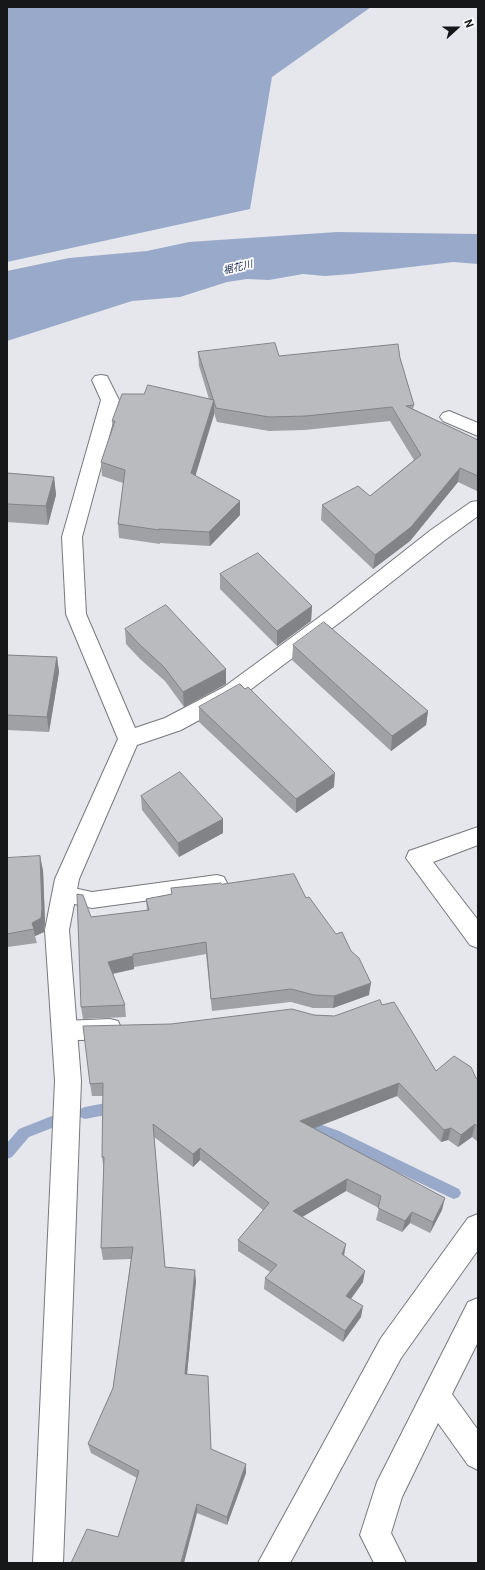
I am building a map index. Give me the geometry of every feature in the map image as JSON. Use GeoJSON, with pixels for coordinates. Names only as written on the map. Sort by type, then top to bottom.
{"type":"FeatureCollection","features":[{"type":"Feature","properties":{"kind":"street"},"geometry":{"type":"LineString","coordinates":[[48,1563],[68,1081],[57,930],[67,879],[129,739],[76,614],[72,537],[110,400],[101,380]]}},
{"type":"Feature","properties":{"kind":"street"},"geometry":{"type":"LineString","coordinates":[[449,417],[478,430]]}},
{"type":"Feature","properties":{"kind":"street"},"geometry":{"type":"LineString","coordinates":[[129,739],[173,724],[231,693],[340,612],[438,535],[478,507]]}},
{"type":"Feature","properties":{"kind":"street"},"geometry":{"type":"LineString","coordinates":[[478,836],[417,858],[478,938]]}},
{"type":"Feature","properties":{"kind":"street"},"geometry":{"type":"LineString","coordinates":[[272,1563],[391,1348],[478,1227]]}},
{"type":"Feature","properties":{"kind":"street"},"geometry":{"type":"LineString","coordinates":[[391,1563],[374,1535],[388,1494],[478,1312]]}},
{"type":"Feature","properties":{"kind":"street"},"geometry":{"type":"LineString","coordinates":[[436,1396],[478,1455]]}},
{"type":"Feature","properties":{"kind":"lane"},"geometry":{"type":"LineString","coordinates":[[64,894],[92,900],[217,883]]}},
{"type":"Feature","properties":{"kind":"lane"},"geometry":{"type":"LineString","coordinates":[[64,1030],[130,1028]]}},
{"type":"Feature","properties":{"kind":"shaded area"},"geometry":{"type":"Polygon","coordinates":[[[7,7],[371,7],[272,77],[250,209],[7,262],[7,7]]]}},
{"type":"Feature","properties":{"kind":"water","name":"裾花川"},"geometry":{"type":"Polygon","coordinates":[[[337,232],[478,234],[478,264],[453,262],[351,274],[325,276],[303,274],[269,280],[247,279],[227,282],[180,297],[132,301],[7,341],[7,271],[69,258],[147,251],[189,242],[337,232]]]}},
{"type":"Feature","properties":{"kind":"building"},"geometry":{"type":"Polygon","coordinates":[[[275,343],[279,356],[398,344],[400,358],[414,405],[406,406],[478,440],[478,476],[460,468],[411,527],[375,555],[322,505],[358,486],[370,496],[421,455],[392,407],[306,416],[269,417],[216,408],[198,352],[275,343]]]}},
{"type":"Feature","properties":{"kind":"building"},"geometry":{"type":"Polygon","coordinates":[[[148,385],[214,400],[191,473],[240,501],[209,532],[159,530],[118,524],[125,470],[101,462],[115,421],[112,421],[122,394],[144,394],[148,385]]]}},
{"type":"Feature","properties":{"kind":"building"},"geometry":{"type":"Polygon","coordinates":[[[7,473],[54,477],[46,506],[7,504],[7,473]]]}},
{"type":"Feature","properties":{"kind":"building"},"geometry":{"type":"Polygon","coordinates":[[[258,553],[312,606],[277,631],[220,574],[258,553]]]}},
{"type":"Feature","properties":{"kind":"building"},"geometry":{"type":"Polygon","coordinates":[[[166,605],[226,669],[183,692],[164,667],[125,629],[166,605]]]}},
{"type":"Feature","properties":{"kind":"building"},"geometry":{"type":"Polygon","coordinates":[[[324,622],[428,711],[392,736],[293,645],[324,622]]]}},
{"type":"Feature","properties":{"kind":"building"},"geometry":{"type":"Polygon","coordinates":[[[7,655],[57,657],[47,717],[7,715],[7,655]]]}},
{"type":"Feature","properties":{"kind":"building"},"geometry":{"type":"Polygon","coordinates":[[[240,684],[245,689],[248,687],[335,773],[296,799],[199,707],[240,684]]]}},
{"type":"Feature","properties":{"kind":"building"},"geometry":{"type":"Polygon","coordinates":[[[180,772],[223,819],[178,843],[141,796],[180,772]]]}},
{"type":"Feature","properties":{"kind":"building"},"geometry":{"type":"Polygon","coordinates":[[[40,856],[41,918],[32,923],[34,929],[7,934],[7,858],[40,856]]]}},
{"type":"Feature","properties":{"kind":"building"},"geometry":{"type":"Polygon","coordinates":[[[294,874],[306,898],[309,897],[336,934],[342,932],[351,951],[359,958],[371,983],[334,996],[314,995],[291,989],[211,999],[206,942],[133,954],[133,956],[108,962],[125,1005],[81,1007],[77,894],[83,895],[91,917],[149,910],[146,899],[172,894],[171,888],[222,884],[294,874]]]}},
{"type":"Feature","properties":{"kind":"building"},"geometry":{"type":"Polygon","coordinates":[[[380,1000],[382,1005],[394,1002],[436,1071],[454,1056],[471,1067],[478,1080],[478,1127],[475,1124],[461,1135],[451,1128],[444,1130],[399,1083],[300,1121],[445,1198],[433,1222],[412,1212],[405,1221],[378,1208],[381,1196],[347,1179],[293,1211],[346,1244],[342,1254],[365,1271],[346,1296],[363,1306],[345,1331],[265,1278],[277,1265],[238,1240],[269,1203],[200,1148],[193,1154],[153,1124],[165,1267],[195,1270],[185,1374],[208,1376],[211,1449],[246,1464],[227,1517],[197,1504],[181,1562],[183,1563],[71,1563],[87,1529],[118,1537],[139,1471],[88,1444],[113,1388],[133,1247],[101,1248],[104,1157],[102,1157],[103,1083],[90,1084],[83,1026],[171,1024],[292,1009],[314,1015],[334,1016],[380,1000]]]}},
{"type":"Feature","properties":{"kind":"waterway"},"geometry":{"type":"LineString","coordinates":[[85,1113],[116,1107]]}},
{"type":"Feature","properties":{"kind":"waterway"},"geometry":{"type":"LineString","coordinates":[[7,1153],[24,1133],[52,1122]]}},
{"type":"Feature","properties":{"kind":"waterway"},"geometry":{"type":"LineString","coordinates":[[300,1123],[334,1135],[454,1193]]}}]}
